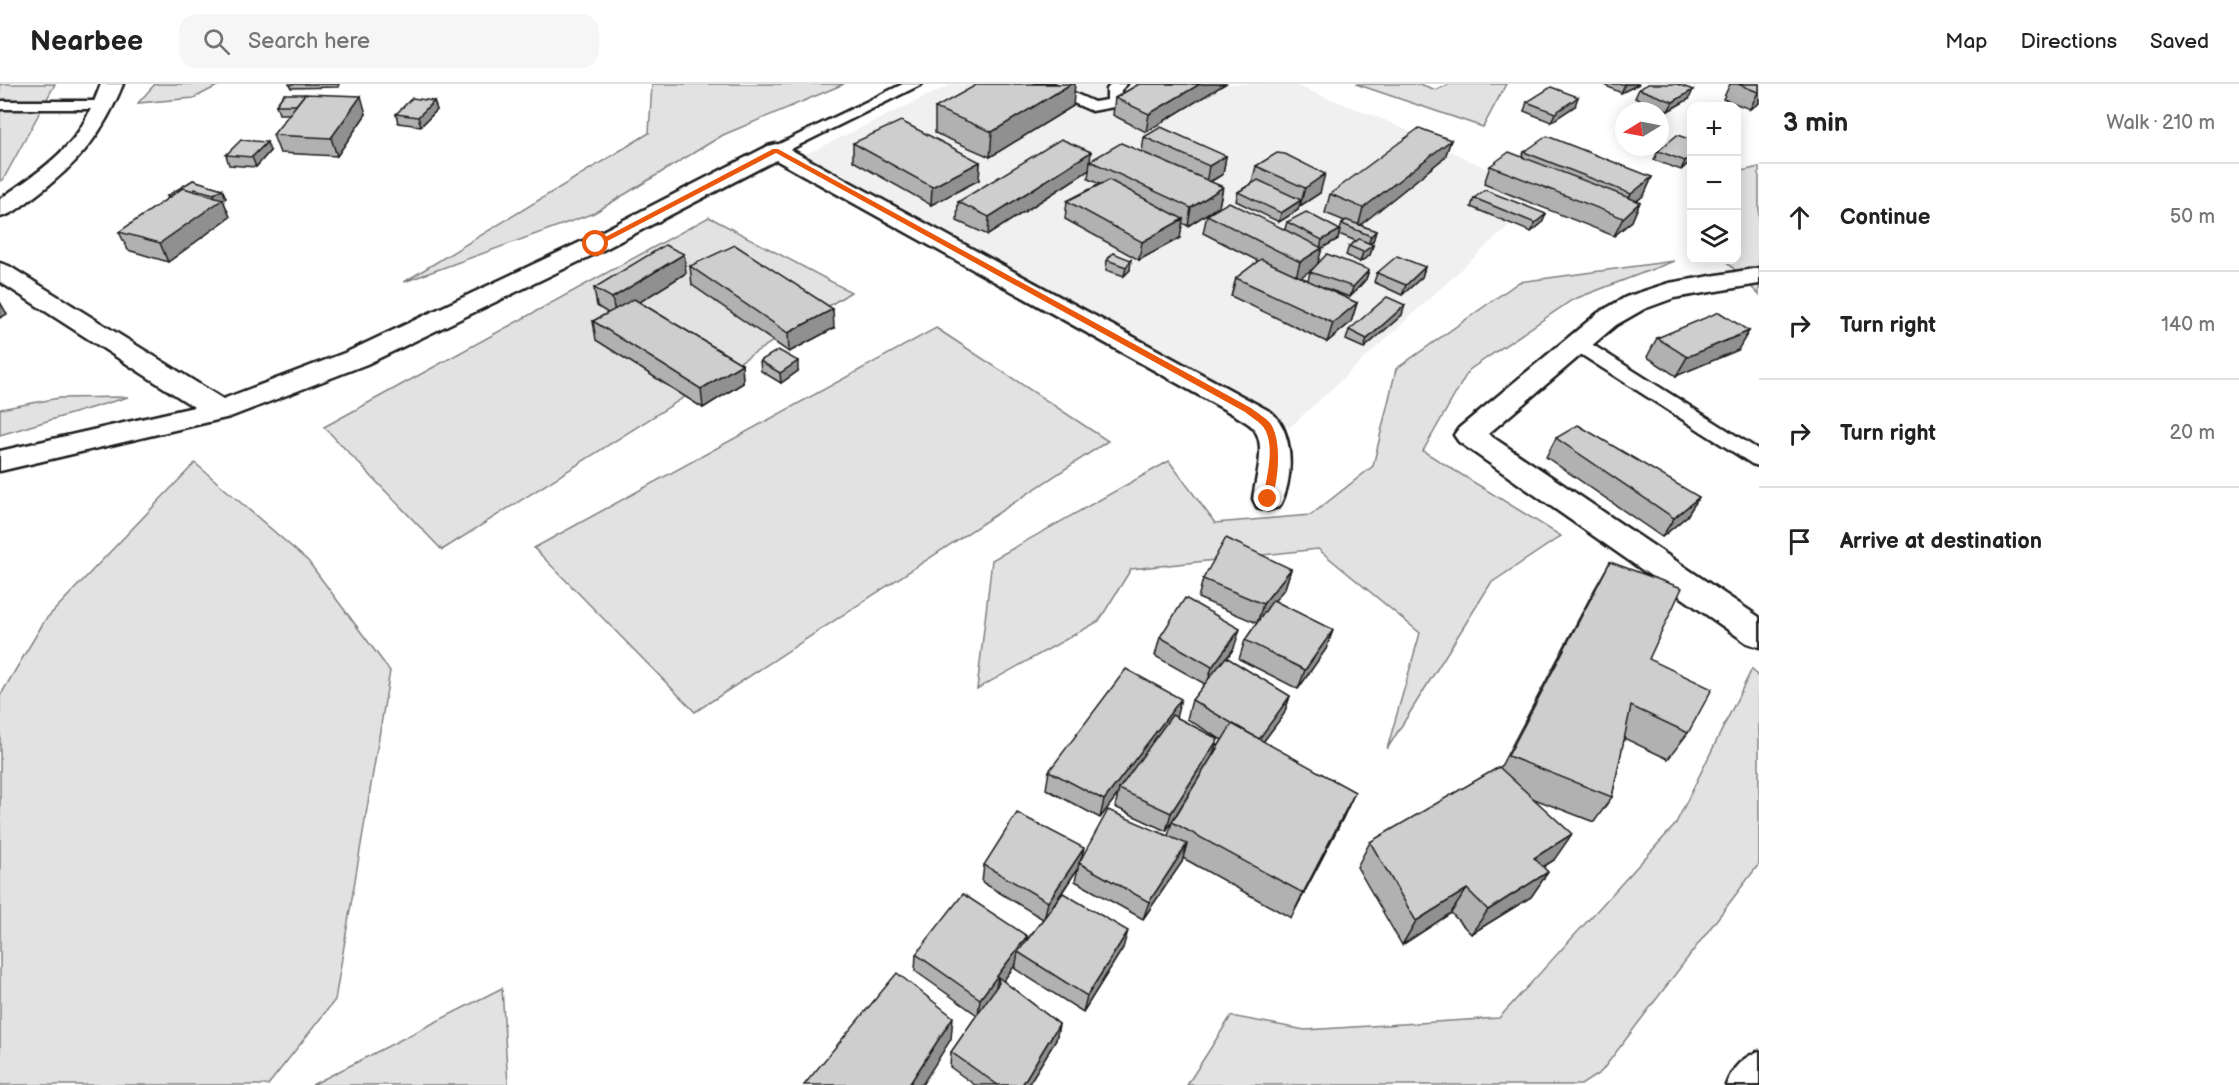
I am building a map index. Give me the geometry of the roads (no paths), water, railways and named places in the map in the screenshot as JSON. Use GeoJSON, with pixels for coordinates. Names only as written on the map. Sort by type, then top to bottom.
{"type":"FeatureCollection","features":[{"type":"Feature","properties":{"kind":"street"},"geometry":{"type":"LineString","coordinates":[[0,210],[29,191],[81,144],[108,94]]}},
{"type":"Feature","properties":{"kind":"street"},"geometry":{"type":"LineString","coordinates":[[0,461],[220,410],[357,358],[596,244],[776,151],[1248,410],[1267,425],[1273,438],[1274,454],[1268,499]]}},
{"type":"Feature","properties":{"kind":"street"},"geometry":{"type":"LineString","coordinates":[[0,271],[220,410]]}},
{"type":"Feature","properties":{"kind":"street"},"geometry":{"type":"LineString","coordinates":[[1759,276],[1669,291],[1635,303],[1607,319],[1469,435],[1759,634]]}},
{"type":"Feature","properties":{"kind":"street"},"geometry":{"type":"LineString","coordinates":[[1748,1085],[1759,1073]]}},
{"type":"Feature","properties":{"kind":"lane"},"geometry":{"type":"LineString","coordinates":[[776,151],[915,84]]}},
{"type":"Feature","properties":{"kind":"lane"},"geometry":{"type":"LineString","coordinates":[[1042,84],[1092,107],[1114,103],[1114,89],[1120,84]]}},
{"type":"Feature","properties":{"kind":"lane"},"geometry":{"type":"LineString","coordinates":[[0,105],[108,94]]}},
{"type":"Feature","properties":{"kind":"lane"},"geometry":{"type":"LineString","coordinates":[[1578,344],[1759,459]]}}]}
